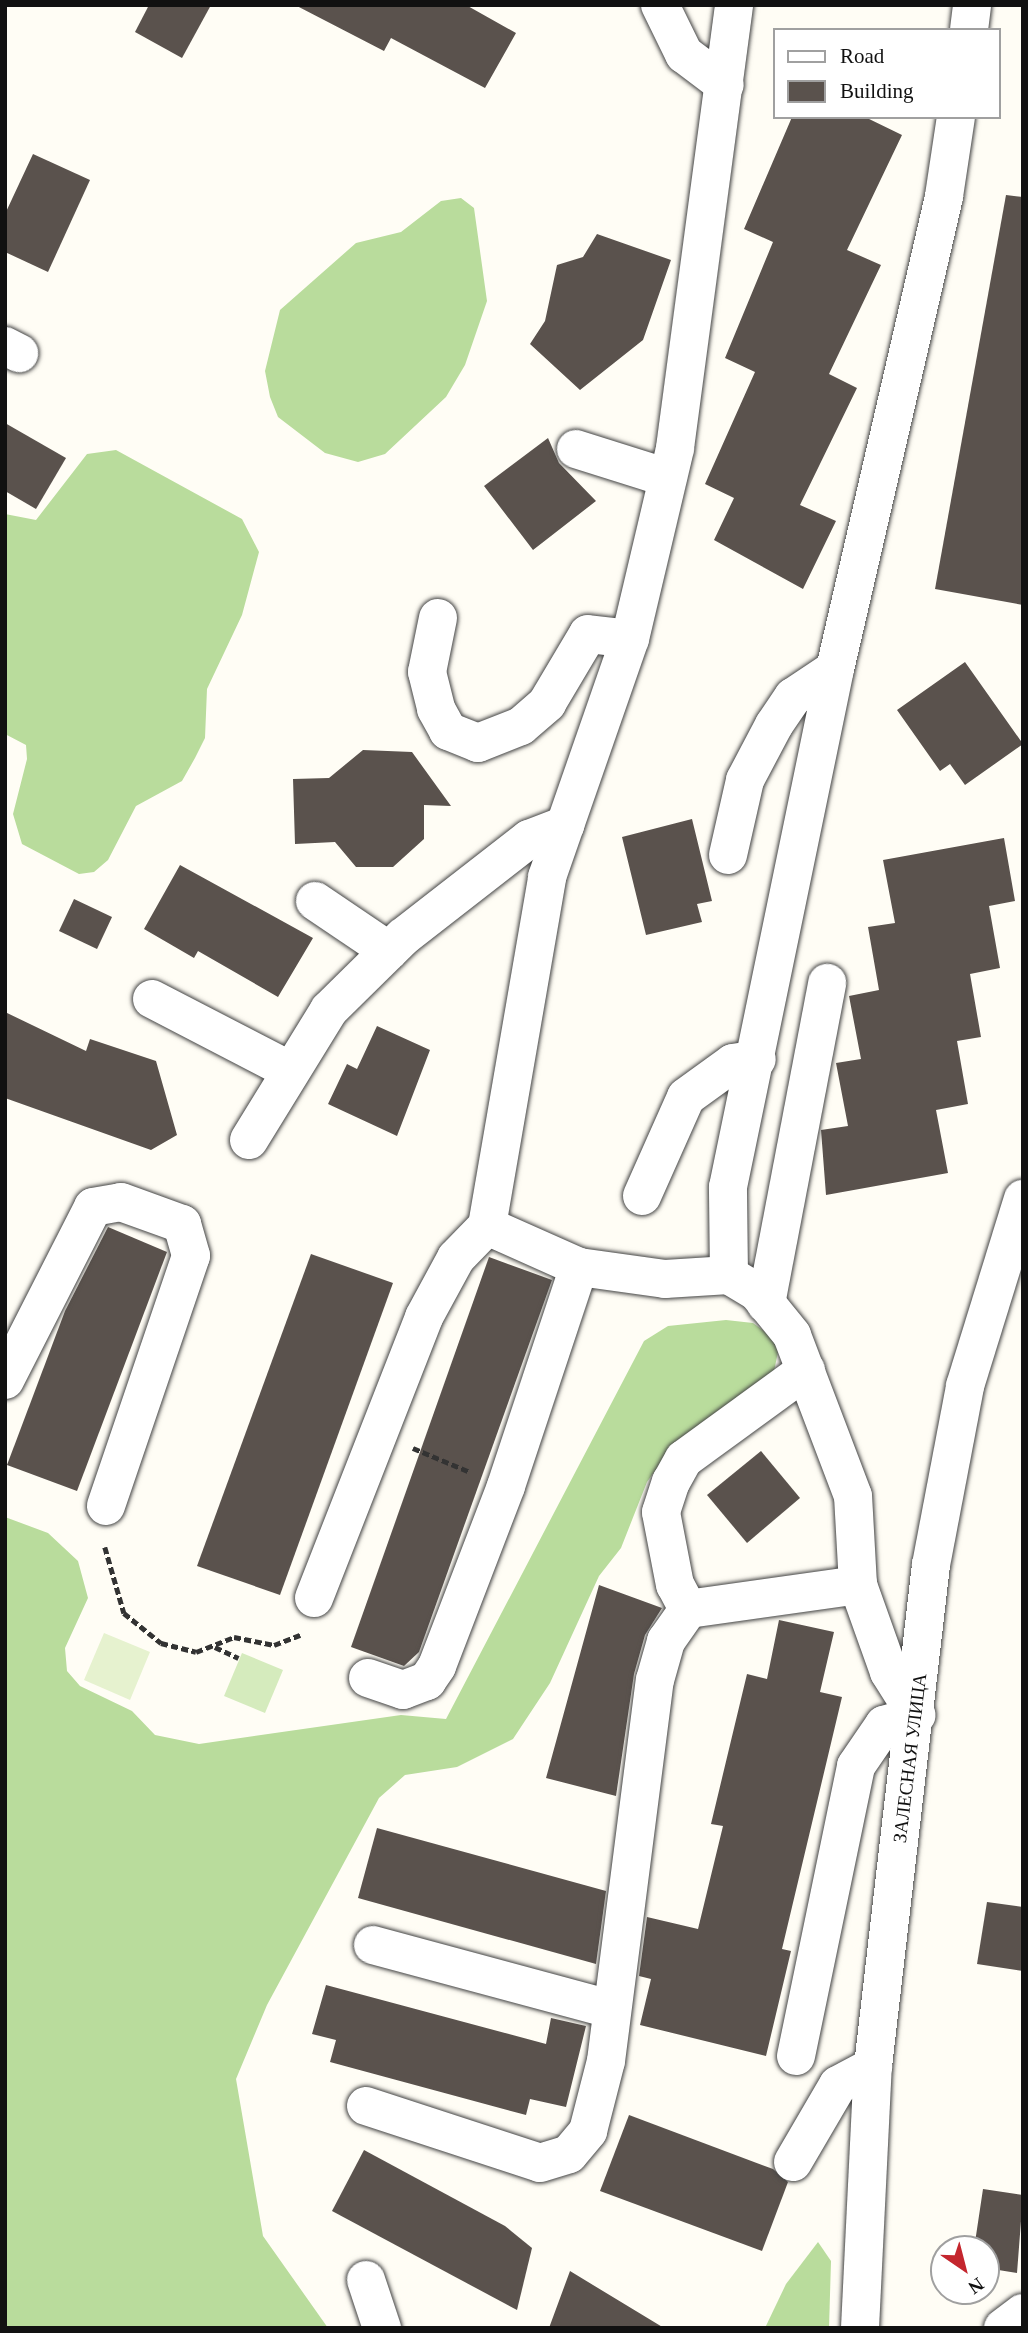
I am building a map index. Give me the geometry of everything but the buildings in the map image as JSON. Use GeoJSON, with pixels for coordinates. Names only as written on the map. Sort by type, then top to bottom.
{"type":"FeatureCollection","features":[{"type":"Feature","properties":{"kind":"street"},"geometry":{"type":"LineString","coordinates":[[660,5],[684,54],[725,85]]}},
{"type":"Feature","properties":{"kind":"street"},"geometry":{"type":"LineString","coordinates":[[314,1598],[441,1282],[487,1226],[515,1034],[547,877],[630,639],[668,478],[725,85],[734,5]]}},
{"type":"Feature","properties":{"kind":"street"},"geometry":{"type":"LineString","coordinates":[[969,28],[972,5]]}},
{"type":"Feature","properties":{"kind":"street"},"geometry":{"type":"LineString","coordinates":[[729,1275],[728,1187],[757,1059],[835,669],[944,196],[956,119]]}},
{"type":"Feature","properties":{"kind":"street"},"geometry":{"type":"LineString","coordinates":[[576,449],[668,478]]}},
{"type":"Feature","properties":{"kind":"street"},"geometry":{"type":"LineString","coordinates":[[438,618],[427,672],[433,700],[448,731],[478,743],[521,726],[547,703],[588,634],[630,639]]}},
{"type":"Feature","properties":{"kind":"street"},"geometry":{"type":"LineString","coordinates":[[728,855],[745,780],[774,725],[793,697],[835,669]]}},
{"type":"Feature","properties":{"kind":"street"},"geometry":{"type":"LineString","coordinates":[[248,1140],[289,1070],[329,1010],[389,951],[529,839],[565,825]]}},
{"type":"Feature","properties":{"kind":"street"},"geometry":{"type":"LineString","coordinates":[[315,901],[389,951]]}},
{"type":"Feature","properties":{"kind":"street"},"geometry":{"type":"LineString","coordinates":[[766,1304],[827,983]]}},
{"type":"Feature","properties":{"kind":"street"},"geometry":{"type":"LineString","coordinates":[[152,999],[289,1070]]}},
{"type":"Feature","properties":{"kind":"street"},"geometry":{"type":"LineString","coordinates":[[642,1196],[686,1097],[733,1063],[757,1059]]}},
{"type":"Feature","properties":{"kind":"street","name":"ЗАЛЕСНАЯ УЛИЦА"},"geometry":{"type":"LineString","coordinates":[[860,2328],[873,2066],[948,1457],[1023,1199]]}},
{"type":"Feature","properties":{"kind":"street"},"geometry":{"type":"LineString","coordinates":[[5,1380],[93,1207],[121,1202],[182,1224],[191,1256],[106,1506]]}},
{"type":"Feature","properties":{"kind":"street"},"geometry":{"type":"LineString","coordinates":[[487,1226],[579,1267],[665,1279],[729,1275],[766,1304],[792,1335],[853,1496],[858,1585],[893,1682],[916,1715],[884,1725],[856,1766],[796,2056]]}},
{"type":"Feature","properties":{"kind":"street"},"geometry":{"type":"LineString","coordinates":[[368,1678],[403,1690],[428,1681],[506,1486],[579,1267]]}},
{"type":"Feature","properties":{"kind":"street"},"geometry":{"type":"LineString","coordinates":[[688,1609],[675,1585],[661,1512],[671,1482],[684,1459],[806,1370]]}},
{"type":"Feature","properties":{"kind":"street"},"geometry":{"type":"LineString","coordinates":[[366,2106],[540,2163],[569,2154],[588,2131],[631,1900],[655,1680],[666,1641],[688,1609],[858,1585]]}},
{"type":"Feature","properties":{"kind":"street"},"geometry":{"type":"LineString","coordinates":[[373,1945],[610,2009]]}},
{"type":"Feature","properties":{"kind":"street"},"geometry":{"type":"LineString","coordinates":[[793,2162],[838,2085],[873,2066]]}},
{"type":"Feature","properties":{"kind":"street"},"geometry":{"type":"LineString","coordinates":[[366,2280],[382,2328]]}},
{"type":"Feature","properties":{"kind":"street"},"geometry":{"type":"LineString","coordinates":[[1003,2328],[1023,2313]]}},
{"type":"Feature","properties":{"kind":"path"},"geometry":{"type":"LineString","coordinates":[[379,1434],[506,1486]]}},
{"type":"Feature","properties":{"kind":"path"},"geometry":{"type":"LineString","coordinates":[[106,1506],[106,1555],[124,1613],[161,1643],[196,1652],[215,1647],[234,1637],[286,1644],[300,1634],[314,1598]]}},
{"type":"Feature","properties":{"kind":"path"},"geometry":{"type":"LineString","coordinates":[[215,1647],[239,1658]]}},
{"type":"Feature","properties":{"kind":"green space"},"geometry":{"type":"Polygon","coordinates":[[[461,198],[474,208],[487,301],[465,365],[446,397],[385,454],[358,462],[325,453],[278,417],[270,397],[265,371],[280,310],[356,243],[401,232],[441,201],[461,198]]]}},
{"type":"Feature","properties":{"kind":"green space"},"geometry":{"type":"Polygon","coordinates":[[[116,450],[242,519],[259,552],[242,615],[207,689],[205,738],[195,758],[182,781],[136,806],[108,860],[94,872],[79,874],[22,844],[13,814],[27,759],[26,745],[5,734],[5,514],[36,520],[87,454],[116,450]]]}},
{"type":"Feature","properties":{"kind":"green space"},"geometry":{"type":"Polygon","coordinates":[[[726,1320],[753,1323],[772,1337],[778,1352],[773,1376],[669,1451],[647,1482],[621,1548],[599,1576],[550,1683],[513,1739],[457,1767],[405,1775],[379,1798],[267,2005],[236,2079],[263,2236],[328,2328],[5,2328],[5,1517],[48,1533],[78,1561],[88,1598],[65,1648],[67,1671],[80,1686],[132,1711],[155,1735],[199,1744],[401,1715],[446,1719],[644,1341],[668,1326],[726,1320]]]}},
{"type":"Feature","properties":{"kind":"green space"},"geometry":{"type":"Polygon","coordinates":[[[104,1633],[150,1652],[130,1700],[84,1680],[104,1633]]]}},
{"type":"Feature","properties":{"kind":"green space"},"geometry":{"type":"Polygon","coordinates":[[[242,1653],[283,1670],[265,1713],[224,1696],[242,1653]]]}},
{"type":"Feature","properties":{"kind":"green space"},"geometry":{"type":"Polygon","coordinates":[[[818,2242],[831,2261],[829,2328],[765,2328],[786,2284],[818,2242]]]}}]}
